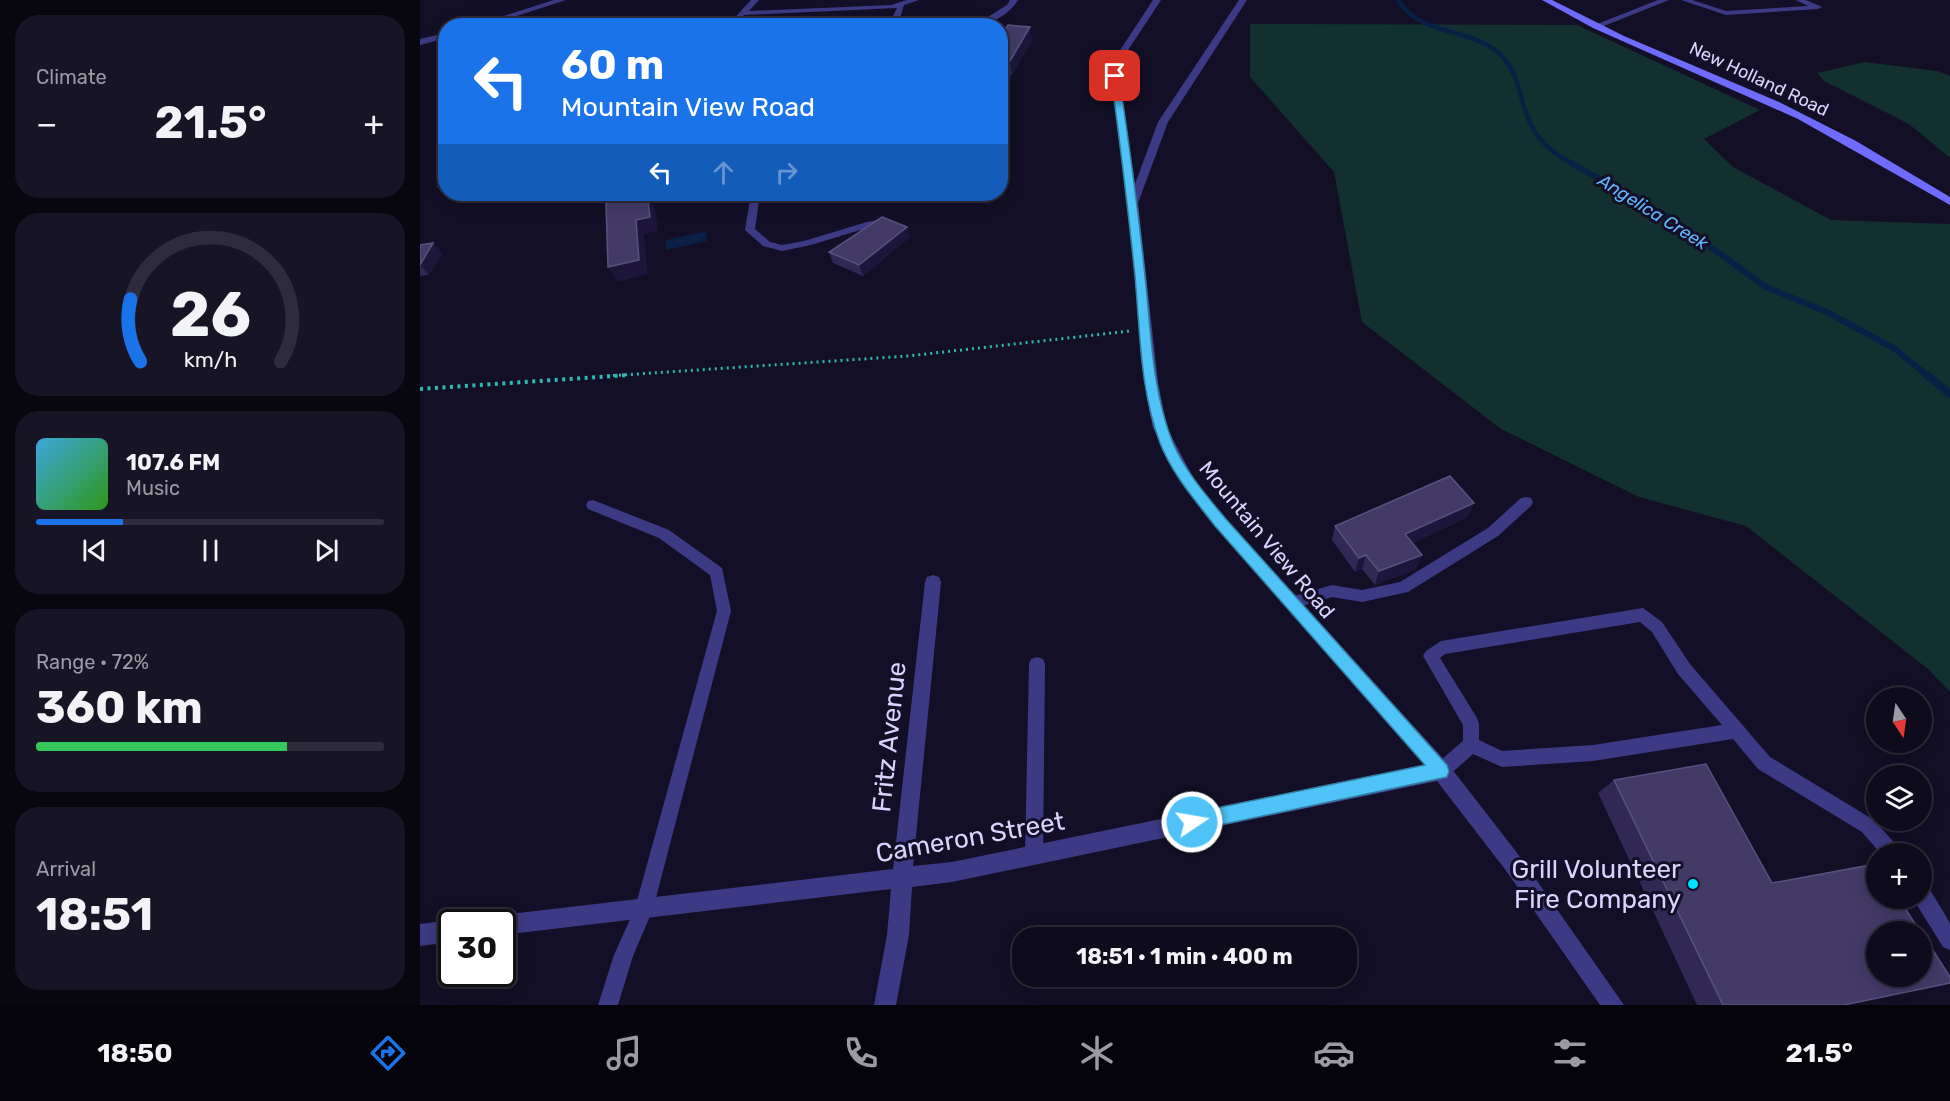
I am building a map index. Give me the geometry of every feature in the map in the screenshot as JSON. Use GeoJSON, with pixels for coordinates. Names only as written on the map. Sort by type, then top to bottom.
{"type":"FeatureCollection","features":[{"type":"Feature","properties":{"kind":"main road","name":"New Holland Road"},"geometry":{"type":"LineString","coordinates":[[1546,0],[1596,26],[1785,108],[1853,143],[1950,202]]}},
{"type":"Feature","properties":{"kind":"street"},"geometry":{"type":"LineString","coordinates":[[502,18],[562,0]]}},
{"type":"Feature","properties":{"kind":"street"},"geometry":{"type":"LineString","coordinates":[[991,18],[1010,7],[1014,0]]}},
{"type":"Feature","properties":{"kind":"street"},"geometry":{"type":"LineString","coordinates":[[1133,203],[1115,76],[1117,61],[1157,0]]}},
{"type":"Feature","properties":{"kind":"street","name":"Mountain View Road"},"geometry":{"type":"LineString","coordinates":[[1243,0],[1163,122],[1133,203],[1156,413],[1177,463],[1220,522],[1441,771],[1521,874],[1612,1005]]}},
{"type":"Feature","properties":{"kind":"street"},"geometry":{"type":"LineString","coordinates":[[420,42],[438,37]]}},
{"type":"Feature","properties":{"kind":"street","name":"Fritz Avenue"},"geometry":{"type":"LineString","coordinates":[[885,1005],[898,935],[933,582]]}},
{"type":"Feature","properties":{"kind":"street","name":"Cameron Street"},"geometry":{"type":"LineString","coordinates":[[516,923],[952,872],[1441,771]]}},
{"type":"Feature","properties":{"kind":"street"},"geometry":{"type":"LineString","coordinates":[[420,935],[438,933]]}},
{"type":"Feature","properties":{"kind":"lane"},"geometry":{"type":"LineString","coordinates":[[739,18],[755,0]]}},
{"type":"Feature","properties":{"kind":"lane"},"geometry":{"type":"LineString","coordinates":[[744,13],[901,6],[915,0]]}},
{"type":"Feature","properties":{"kind":"lane"},"geometry":{"type":"LineString","coordinates":[[1596,26],[1665,0]]}},
{"type":"Feature","properties":{"kind":"lane"},"geometry":{"type":"LineString","coordinates":[[1684,0],[1726,13],[1818,8],[1800,0]]}},
{"type":"Feature","properties":{"kind":"lane"},"geometry":{"type":"LineString","coordinates":[[896,18],[901,6]]}},
{"type":"Feature","properties":{"kind":"lane"},"geometry":{"type":"LineString","coordinates":[[754,201],[750,230],[772,247],[784,249],[850,228],[878,223]]}},
{"type":"Feature","properties":{"kind":"lane"},"geometry":{"type":"LineString","coordinates":[[1292,603],[1332,591],[1362,596],[1403,588],[1493,532],[1526,502]]}},
{"type":"Feature","properties":{"kind":"lane"},"geometry":{"type":"LineString","coordinates":[[593,505],[664,534],[717,572],[724,611],[644,909],[624,955],[608,1005]]}},
{"type":"Feature","properties":{"kind":"lane"},"geometry":{"type":"LineString","coordinates":[[1441,771],[1471,745],[1471,724],[1431,656],[1440,648],[1643,615],[1657,627],[1684,669],[1764,763],[1868,826],[1883,843]]}},
{"type":"Feature","properties":{"kind":"lane"},"geometry":{"type":"LineString","coordinates":[[1034,855],[1037,664]]}},
{"type":"Feature","properties":{"kind":"lane"},"geometry":{"type":"LineString","coordinates":[[1471,745],[1502,759],[1593,753],[1736,731]]}},
{"type":"Feature","properties":{"kind":"lane"},"geometry":{"type":"LineString","coordinates":[[1931,909],[1950,940]]}},
{"type":"Feature","properties":{"kind":"path"},"geometry":{"type":"LineString","coordinates":[[420,389],[908,356],[1146,329]]}},
{"type":"Feature","properties":{"kind":"green space"},"geometry":{"type":"Polygon","coordinates":[[[1250,24],[1577,25],[1760,110],[1704,139],[1733,167],[1831,220],[1950,224],[1950,692],[1928,669],[1746,526],[1639,497],[1501,429],[1362,322],[1334,172],[1250,77],[1250,24]]]}},
{"type":"Feature","properties":{"kind":"green space"},"geometry":{"type":"Polygon","coordinates":[[[1865,62],[1937,71],[1950,76],[1950,158],[1909,124],[1824,81],[1817,73],[1865,62]]]}},
{"type":"Feature","properties":{"kind":"water"},"geometry":{"type":"Polygon","coordinates":[[[706,231],[707,241],[666,250],[666,240],[706,231]]]}},
{"type":"Feature","properties":{"kind":"building"},"geometry":{"type":"Polygon","coordinates":[[[1008,25],[1030,27],[1008,61],[1008,25]]]}},
{"type":"Feature","properties":{"kind":"building"},"geometry":{"type":"Polygon","coordinates":[[[648,201],[650,217],[636,220],[639,260],[608,267],[606,203],[648,201]]]}},
{"type":"Feature","properties":{"kind":"building"},"geometry":{"type":"Polygon","coordinates":[[[882,217],[907,227],[859,265],[829,252],[882,217]]]}},
{"type":"Feature","properties":{"kind":"building"},"geometry":{"type":"Polygon","coordinates":[[[433,243],[420,265],[420,245],[433,243]]]}},
{"type":"Feature","properties":{"kind":"building"},"geometry":{"type":"Polygon","coordinates":[[[1450,476],[1474,503],[1405,534],[1422,555],[1379,571],[1366,555],[1359,558],[1335,526],[1450,476]]]}},
{"type":"Feature","properties":{"kind":"building","name":"Grill Volunteer Fire Company"},"geometry":{"type":"Polygon","coordinates":[[[1706,764],[1772,883],[1866,866],[1866,909],[1906,909],[1913,921],[1866,921],[1866,987],[1931,987],[1844,1005],[1723,1005],[1614,780],[1706,764]]]}},
{"type":"Feature","properties":{"kind":"building","name":"Grill Volunteer Fire Company"},"geometry":{"type":"Polygon","coordinates":[[[1932,949],[1950,977],[1950,983],[1932,987],[1932,949]]]}},
{"type":"Feature","properties":{"kind":"waterway","name":"Angelica Creek"},"geometry":{"type":"LineString","coordinates":[[1398,0],[1420,21],[1476,40],[1502,56],[1512,69],[1530,124],[1551,150],[1573,164]]}},
{"type":"Feature","properties":{"kind":"waterway","name":"Angelica Creek"},"geometry":{"type":"LineString","coordinates":[[1571,163],[1670,218],[1766,287],[1827,312],[1895,349],[1928,376]]}},
{"type":"Feature","properties":{"kind":"waterway","name":"Angelica Creek"},"geometry":{"type":"LineString","coordinates":[[1927,375],[1950,394]]}},
{"type":"Feature","properties":{"kind":"place","name":"Grill Volunteer Fire Company"},"geometry":{"type":"Point","coordinates":[1693,884]}},
{"type":"Feature","properties":{"kind":"route"},"geometry":{"type":"LineString","coordinates":[[1115,76],[1133,203],[1151,382],[1160,428],[1189,483],[1220,522],[1441,771],[1192,822]]}}]}
